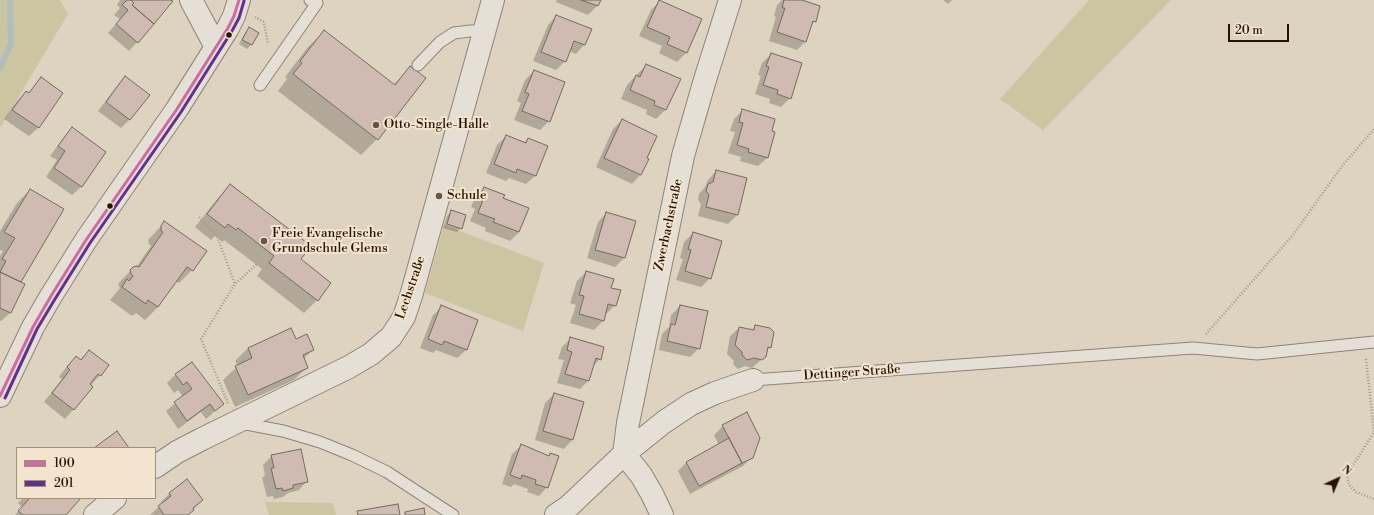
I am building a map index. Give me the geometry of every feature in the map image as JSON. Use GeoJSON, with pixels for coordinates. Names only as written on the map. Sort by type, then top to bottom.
{"type":"FeatureCollection","features":[{"type":"Feature","properties":{"kind":"street"},"geometry":{"type":"LineString","coordinates":[[191,0],[216,47]]}},
{"type":"Feature","properties":{"kind":"street","name":"Lechstraße"},"geometry":{"type":"LineString","coordinates":[[156,466],[177,452],[349,367],[371,354],[391,337],[404,317],[411,296],[493,0]]}},
{"type":"Feature","properties":{"kind":"street","name":"Zwerbachstraße"},"geometry":{"type":"LineString","coordinates":[[624,454],[635,383],[683,156],[730,0]]}},
{"type":"Feature","properties":{"kind":"street"},"geometry":{"type":"LineString","coordinates":[[0,396],[33,327],[50,296],[90,234],[177,109],[234,16],[246,8]]}},
{"type":"Feature","properties":{"kind":"street","name":"Dettinger Straße"},"geometry":{"type":"LineString","coordinates":[[556,515],[568,507],[624,454],[664,422],[691,404],[720,391],[753,380]]}},
{"type":"Feature","properties":{"kind":"street"},"geometry":{"type":"LineString","coordinates":[[624,454],[641,475],[662,515]]}},
{"type":"Feature","properties":{"kind":"street"},"geometry":{"type":"LineString","coordinates":[[95,515],[114,499]]}},
{"type":"Feature","properties":{"kind":"lane"},"geometry":{"type":"LineString","coordinates":[[260,85],[317,3],[310,0]]}},
{"type":"Feature","properties":{"kind":"lane"},"geometry":{"type":"LineString","coordinates":[[418,65],[440,42],[454,33],[484,31]]}},
{"type":"Feature","properties":{"kind":"lane","name":"Dettinger Straße"},"geometry":{"type":"LineString","coordinates":[[753,380],[1193,348],[1257,354],[1369,343]]}},
{"type":"Feature","properties":{"kind":"lane"},"geometry":{"type":"LineString","coordinates":[[236,422],[298,435],[352,455],[387,472],[453,515]]}},
{"type":"Feature","properties":{"kind":"path"},"geometry":{"type":"LineString","coordinates":[[246,8],[264,22],[272,66]]}},
{"type":"Feature","properties":{"kind":"path"},"geometry":{"type":"LineString","coordinates":[[1193,348],[1293,235],[1342,166],[1374,129]]}},
{"type":"Feature","properties":{"kind":"path"},"geometry":{"type":"LineString","coordinates":[[199,217],[218,236],[235,284]]}},
{"type":"Feature","properties":{"kind":"path"},"geometry":{"type":"LineString","coordinates":[[236,422],[201,339],[235,284],[258,263]]}},
{"type":"Feature","properties":{"kind":"path"},"geometry":{"type":"LineString","coordinates":[[1369,343],[1374,432],[1347,475],[1349,485],[1356,492],[1374,499]]}},
{"type":"Feature","properties":{"kind":"shaded area"},"geometry":{"type":"Polygon","coordinates":[[[0,0],[60,0],[68,14],[0,128],[0,0]]]}},
{"type":"Feature","properties":{"kind":"shaded area"},"geometry":{"type":"Polygon","coordinates":[[[1089,0],[1171,0],[1043,130],[1000,99],[1089,0]]]}},
{"type":"Feature","properties":{"kind":"shaded area"},"geometry":{"type":"Polygon","coordinates":[[[444,225],[544,263],[523,331],[425,293],[444,225]]]}},
{"type":"Feature","properties":{"kind":"shaded area"},"geometry":{"type":"Polygon","coordinates":[[[265,502],[333,503],[336,515],[269,515],[265,502]]]}},
{"type":"Feature","properties":{"kind":"building"},"geometry":{"type":"Polygon","coordinates":[[[127,0],[131,0],[134,3],[132,5],[154,24],[138,43],[116,24],[128,10],[122,5],[127,0]]]}},
{"type":"Feature","properties":{"kind":"building"},"geometry":{"type":"Polygon","coordinates":[[[131,0],[173,1],[154,24],[132,5],[134,3],[131,0]]]}},
{"type":"Feature","properties":{"kind":"building"},"geometry":{"type":"Polygon","coordinates":[[[581,0],[601,0],[598,6],[581,0]]]}},
{"type":"Feature","properties":{"kind":"building"},"geometry":{"type":"Polygon","coordinates":[[[659,0],[702,19],[687,53],[667,44],[670,37],[647,27],[659,0]]]}},
{"type":"Feature","properties":{"kind":"building"},"geometry":{"type":"Polygon","coordinates":[[[784,0],[802,0],[820,6],[816,22],[813,21],[806,42],[777,32],[785,8],[782,8],[784,0]]]}},
{"type":"Feature","properties":{"kind":"building"},"geometry":{"type":"Polygon","coordinates":[[[556,15],[592,29],[585,45],[574,41],[566,62],[541,52],[556,15]]]}},
{"type":"Feature","properties":{"kind":"building"},"geometry":{"type":"Polygon","coordinates":[[[249,27],[259,33],[252,45],[242,40],[249,27]]]}},
{"type":"Feature","properties":{"kind":"building"},"geometry":{"type":"Polygon","coordinates":[[[324,30],[395,85],[410,66],[426,78],[378,140],[293,74],[302,63],[300,61],[324,30]]]}},
{"type":"Feature","properties":{"kind":"building"},"geometry":{"type":"Polygon","coordinates":[[[771,53],[802,63],[791,99],[777,94],[778,90],[763,85],[769,67],[766,66],[771,53]]]}},
{"type":"Feature","properties":{"kind":"building"},"geometry":{"type":"Polygon","coordinates":[[[646,64],[681,79],[666,110],[654,105],[655,101],[630,90],[636,75],[640,77],[646,64]]]}},
{"type":"Feature","properties":{"kind":"building"},"geometry":{"type":"Polygon","coordinates":[[[534,70],[565,82],[550,122],[522,111],[529,94],[525,92],[534,70]]]}},
{"type":"Feature","properties":{"kind":"building"},"geometry":{"type":"Polygon","coordinates":[[[125,76],[150,95],[130,120],[106,102],[125,76]]]}},
{"type":"Feature","properties":{"kind":"building"},"geometry":{"type":"Polygon","coordinates":[[[41,77],[63,93],[39,128],[12,110],[26,91],[29,93],[41,77]]]}},
{"type":"Feature","properties":{"kind":"building"},"geometry":{"type":"Polygon","coordinates":[[[742,109],[775,119],[772,131],[775,132],[768,158],[748,152],[749,149],[737,145],[743,123],[739,122],[742,109]]]}},
{"type":"Feature","properties":{"kind":"building"},"geometry":{"type":"Polygon","coordinates":[[[622,119],[657,136],[647,158],[649,159],[641,175],[604,158],[622,119]]]}},
{"type":"Feature","properties":{"kind":"building"},"geometry":{"type":"Polygon","coordinates":[[[72,127],[106,152],[82,187],[54,168],[65,151],[58,146],[72,127]]]}},
{"type":"Feature","properties":{"kind":"building"},"geometry":{"type":"Polygon","coordinates":[[[506,135],[526,143],[528,138],[548,146],[536,176],[517,169],[516,173],[494,164],[506,135]]]}},
{"type":"Feature","properties":{"kind":"building"},"geometry":{"type":"Polygon","coordinates":[[[716,170],[747,178],[738,215],[706,207],[709,195],[706,191],[708,184],[713,182],[716,170]]]}},
{"type":"Feature","properties":{"kind":"building"},"geometry":{"type":"Polygon","coordinates":[[[230,184],[311,246],[301,259],[331,283],[318,301],[269,263],[274,256],[238,228],[236,230],[228,224],[225,228],[207,214],[230,184]]]}},
{"type":"Feature","properties":{"kind":"building"},"geometry":{"type":"Polygon","coordinates":[[[484,187],[505,195],[503,198],[529,208],[519,232],[493,222],[495,219],[478,213],[483,200],[479,198],[484,187]]]}},
{"type":"Feature","properties":{"kind":"building"},"geometry":{"type":"Polygon","coordinates":[[[30,189],[64,209],[21,282],[0,272],[6,261],[2,259],[15,238],[4,232],[30,189]]]}},
{"type":"Feature","properties":{"kind":"building"},"geometry":{"type":"Polygon","coordinates":[[[451,210],[466,215],[462,229],[447,224],[451,210]]]}},
{"type":"Feature","properties":{"kind":"building"},"geometry":{"type":"Polygon","coordinates":[[[606,212],[636,221],[625,258],[595,250],[606,212]]]}},
{"type":"Feature","properties":{"kind":"building"},"geometry":{"type":"Polygon","coordinates":[[[164,221],[207,251],[193,271],[187,267],[158,307],[148,300],[146,304],[122,287],[127,279],[129,281],[133,276],[130,270],[133,267],[139,267],[163,232],[161,231],[161,226],[164,221]]]}},
{"type":"Feature","properties":{"kind":"building"},"geometry":{"type":"Polygon","coordinates":[[[693,232],[722,241],[711,279],[685,271],[691,250],[688,249],[693,232]]]}},
{"type":"Feature","properties":{"kind":"building"},"geometry":{"type":"Polygon","coordinates":[[[586,271],[614,279],[611,288],[621,290],[616,306],[608,304],[604,321],[579,314],[584,296],[579,295],[586,271]]]}},
{"type":"Feature","properties":{"kind":"building"},"geometry":{"type":"Polygon","coordinates":[[[0,272],[25,284],[11,313],[0,308],[0,272]]]}},
{"type":"Feature","properties":{"kind":"building"},"geometry":{"type":"Polygon","coordinates":[[[441,305],[478,320],[467,350],[444,341],[442,345],[428,339],[441,305]]]}},
{"type":"Feature","properties":{"kind":"building"},"geometry":{"type":"Polygon","coordinates":[[[680,305],[708,311],[700,349],[667,341],[671,324],[675,325],[680,305]]]}},
{"type":"Feature","properties":{"kind":"building"},"geometry":{"type":"Polygon","coordinates":[[[755,325],[770,328],[774,332],[771,348],[768,347],[766,357],[762,360],[754,358],[747,360],[735,345],[739,327],[754,330],[755,325]]]}},
{"type":"Feature","properties":{"kind":"building"},"geometry":{"type":"Polygon","coordinates":[[[291,328],[296,339],[307,334],[314,350],[303,355],[308,368],[248,395],[235,366],[252,358],[248,348],[291,328]]]}},
{"type":"Feature","properties":{"kind":"building"},"geometry":{"type":"Polygon","coordinates":[[[570,337],[604,347],[601,360],[596,358],[589,381],[565,374],[572,352],[567,350],[570,337]]]}},
{"type":"Feature","properties":{"kind":"building"},"geometry":{"type":"Polygon","coordinates":[[[89,350],[109,365],[101,376],[98,374],[90,384],[93,387],[74,410],[52,393],[70,370],[67,367],[76,356],[81,360],[89,350]]]}},
{"type":"Feature","properties":{"kind":"building"},"geometry":{"type":"Polygon","coordinates":[[[192,362],[224,404],[215,411],[210,404],[187,421],[174,402],[192,389],[187,382],[183,385],[175,374],[192,362]]]}},
{"type":"Feature","properties":{"kind":"building"},"geometry":{"type":"Polygon","coordinates":[[[554,393],[584,402],[573,440],[543,431],[554,393]]]}},
{"type":"Feature","properties":{"kind":"building"},"geometry":{"type":"Polygon","coordinates":[[[747,412],[760,438],[753,458],[742,463],[722,425],[747,412]]]}},
{"type":"Feature","properties":{"kind":"building"},"geometry":{"type":"Polygon","coordinates":[[[117,431],[128,447],[95,447],[117,431]]]}},
{"type":"Feature","properties":{"kind":"building"},"geometry":{"type":"Polygon","coordinates":[[[729,438],[742,463],[699,486],[686,462],[729,438]]]}},
{"type":"Feature","properties":{"kind":"building"},"geometry":{"type":"Polygon","coordinates":[[[521,444],[549,456],[550,453],[559,456],[548,488],[535,484],[536,480],[522,475],[521,479],[510,475],[521,444]]]}},
{"type":"Feature","properties":{"kind":"building"},"geometry":{"type":"Polygon","coordinates":[[[301,449],[308,482],[293,485],[293,488],[283,491],[282,488],[276,489],[271,468],[274,468],[271,455],[301,449]]]}},
{"type":"Feature","properties":{"kind":"building"},"geometry":{"type":"Polygon","coordinates":[[[187,479],[203,500],[193,508],[194,510],[188,515],[164,515],[158,506],[171,496],[169,493],[187,479]]]}},
{"type":"Feature","properties":{"kind":"building"},"geometry":{"type":"Polygon","coordinates":[[[29,499],[80,499],[66,515],[23,515],[18,511],[29,499]]]}},
{"type":"Feature","properties":{"kind":"building"},"geometry":{"type":"Polygon","coordinates":[[[398,504],[400,515],[358,515],[357,511],[398,504]]]}},
{"type":"Feature","properties":{"kind":"building"},"geometry":{"type":"Polygon","coordinates":[[[424,508],[425,515],[405,515],[405,512],[424,508]]]}},
{"type":"Feature","properties":{"kind":"waterway"},"geometry":{"type":"LineString","coordinates":[[0,68],[11,44],[10,0]]}},
{"type":"Feature","properties":{"kind":"transit line","name":"100"},"geometry":{"type":"LineString","coordinates":[[0,396],[33,327],[51,296],[86,240],[177,109],[228,28],[239,0]]}},
{"type":"Feature","properties":{"kind":"transit line","name":"201"},"geometry":{"type":"LineString","coordinates":[[5,398],[37,329],[55,299],[90,243],[181,112],[232,31],[239,18],[244,1]]}},
{"type":"Feature","properties":{"kind":"place","name":"Otto-Single-Halle"},"geometry":{"type":"Point","coordinates":[376,125]}},
{"type":"Feature","properties":{"kind":"place","name":"Schule"},"geometry":{"type":"Point","coordinates":[439,196]}},
{"type":"Feature","properties":{"kind":"place","name":"Freie Evangelische Grundschule Glems"},"geometry":{"type":"Point","coordinates":[264,241]}}]}
